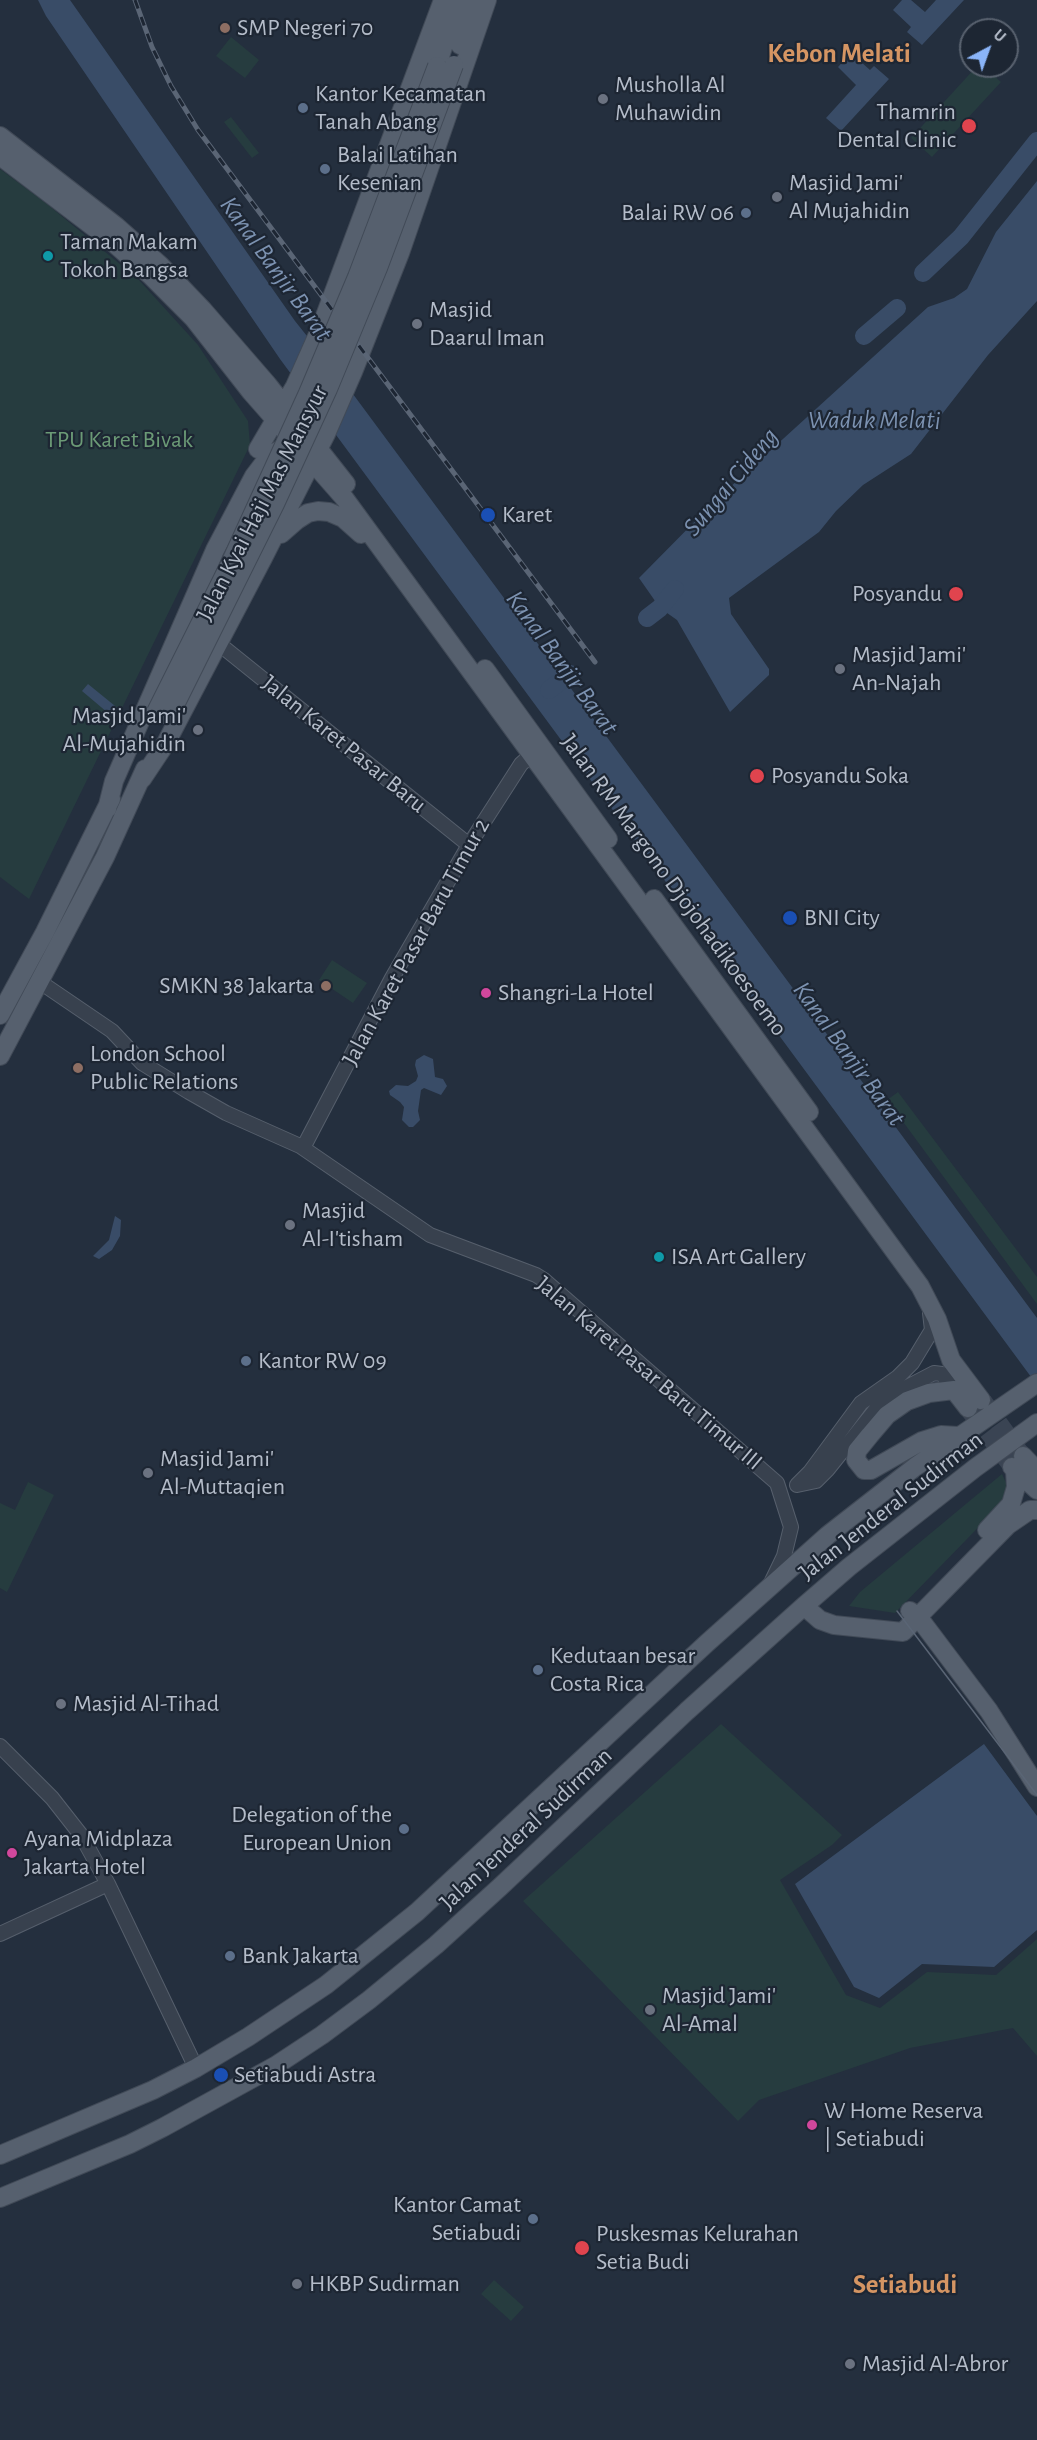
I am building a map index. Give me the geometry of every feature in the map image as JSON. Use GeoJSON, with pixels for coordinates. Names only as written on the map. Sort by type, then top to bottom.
{"type":"FeatureCollection","features":[{"type":"Feature","properties":{"kind":"main road","name":"Jalan Kyai Haji Mas Mansyur"},"geometry":{"type":"LineString","coordinates":[[258,449],[289,413],[295,387],[319,332],[443,0]]}},
{"type":"Feature","properties":{"kind":"main road","name":"Jalan Kyai Haji Mas Mansyur"},"geometry":{"type":"LineString","coordinates":[[446,66],[458,0]]}},
{"type":"Feature","properties":{"kind":"main road","name":"Jalan Kyai Haji Mas Mansyur"},"geometry":{"type":"LineString","coordinates":[[0,1015],[107,809],[163,715],[305,401],[472,0]]}},
{"type":"Feature","properties":{"kind":"main road","name":"Jalan Kyai Haji Mas Mansyur"},"geometry":{"type":"LineString","coordinates":[[142,779],[166,743],[291,504],[313,445],[349,376],[387,286],[487,0]]}},
{"type":"Feature","properties":{"kind":"main road"},"geometry":{"type":"LineString","coordinates":[[0,136],[65,196]]}},
{"type":"Feature","properties":{"kind":"main road"},"geometry":{"type":"LineString","coordinates":[[0,156],[81,208],[116,226],[167,273],[203,310],[313,445]]}},
{"type":"Feature","properties":{"kind":"main road"},"geometry":{"type":"LineString","coordinates":[[81,208],[108,238],[150,275],[194,319],[252,393],[260,422],[254,476]]}},
{"type":"Feature","properties":{"kind":"main road"},"geometry":{"type":"LineString","coordinates":[[345,263],[352,278],[360,284],[377,288],[387,286]]}},
{"type":"Feature","properties":{"kind":"main road"},"geometry":{"type":"LineString","coordinates":[[289,413],[349,376]]}},
{"type":"Feature","properties":{"kind":"main road"},"geometry":{"type":"LineString","coordinates":[[252,393],[289,413]]}},
{"type":"Feature","properties":{"kind":"main road","name":"Jalan Kyai Haji Mas Mansyur"},"geometry":{"type":"LineString","coordinates":[[107,809],[114,781],[215,550],[254,476],[276,451],[313,445]]}},
{"type":"Feature","properties":{"kind":"main road","name":"Jalan RM Margono Djojohadikoesoemo"},"geometry":{"type":"LineString","coordinates":[[313,445],[345,499],[386,555],[613,845],[723,992],[928,1280],[941,1307],[959,1379]]}},
{"type":"Feature","properties":{"kind":"main road","name":"Jalan RM Margono Djojohadikoesoemo"},"geometry":{"type":"LineString","coordinates":[[313,445],[537,749],[920,1287],[937,1320],[959,1379]]}},
{"type":"Feature","properties":{"kind":"main road"},"geometry":{"type":"LineString","coordinates":[[215,550],[225,547],[232,539],[256,493],[266,482],[274,480],[281,483],[291,504]]}},
{"type":"Feature","properties":{"kind":"main road"},"geometry":{"type":"LineString","coordinates":[[291,504],[302,491],[312,486],[345,499]]}},
{"type":"Feature","properties":{"kind":"main road"},"geometry":{"type":"LineString","coordinates":[[263,558],[282,533],[297,520],[308,513],[318,511],[329,512],[343,518],[386,555]]}},
{"type":"Feature","properties":{"kind":"main road","name":"Jalan Kyai Haji Mas Mansyur"},"geometry":{"type":"LineString","coordinates":[[0,1056],[105,857],[142,779],[163,715]]}},
{"type":"Feature","properties":{"kind":"main road"},"geometry":{"type":"LineString","coordinates":[[958,1436],[941,1435],[922,1441],[872,1470],[864,1470],[856,1460],[859,1449],[894,1409],[920,1395],[959,1379],[975,1404]]}},
{"type":"Feature","properties":{"kind":"main road","name":"Jalan Jenderal Sudirman"},"geometry":{"type":"LineString","coordinates":[[0,2155],[144,2094],[196,2068],[248,2037],[326,1985],[397,1930],[828,1535],[915,1467],[1037,1383]]}},
{"type":"Feature","properties":{"kind":"main road","name":"Jalan Jenderal Sudirman"},"geometry":{"type":"LineString","coordinates":[[0,2198],[130,2144],[243,2085],[322,2035],[369,2000],[444,1938],[849,1567],[957,1482],[1037,1423]]}},
{"type":"Feature","properties":{"kind":"main road"},"geometry":{"type":"LineString","coordinates":[[804,1606],[820,1620],[834,1625],[903,1632],[914,1615],[1011,1504],[1016,1487],[1016,1464]]}},
{"type":"Feature","properties":{"kind":"main road"},"geometry":{"type":"LineString","coordinates":[[1016,1464],[1037,1471]]}},
{"type":"Feature","properties":{"kind":"main road"},"geometry":{"type":"LineString","coordinates":[[1016,1464],[1037,1490]]}},
{"type":"Feature","properties":{"kind":"main road"},"geometry":{"type":"LineString","coordinates":[[914,1615],[1008,1525],[1030,1510],[1037,1510]]}},
{"type":"Feature","properties":{"kind":"main road"},"geometry":{"type":"LineString","coordinates":[[914,1615],[989,1711],[1037,1787]]}},
{"type":"Feature","properties":{"kind":"street","name":"Jalan Karet Pasar Baru"},"geometry":{"type":"LineString","coordinates":[[218,643],[469,845]]}},
{"type":"Feature","properties":{"kind":"street","name":"Jalan Karet Pasar Baru Timur 2"},"geometry":{"type":"LineString","coordinates":[[303,1148],[392,978],[469,845],[521,764],[537,749]]}},
{"type":"Feature","properties":{"kind":"street","name":"Jalan Karet Pasar Baru Timur III"},"geometry":{"type":"LineString","coordinates":[[40,982],[112,1031],[142,1062],[167,1079],[226,1113],[303,1148],[417,1227],[453,1245],[536,1275],[777,1483],[791,1527],[784,1556],[770,1586]]}},
{"type":"Feature","properties":{"kind":"street"},"geometry":{"type":"LineString","coordinates":[[797,1485],[810,1472],[861,1402],[898,1377],[912,1364],[925,1345],[932,1330],[932,1317],[920,1287],[918,1266]]}},
{"type":"Feature","properties":{"kind":"street"},"geometry":{"type":"LineString","coordinates":[[777,1483],[797,1485],[816,1481],[876,1409],[909,1386],[933,1373],[959,1379]]}},
{"type":"Feature","properties":{"kind":"street"},"geometry":{"type":"LineString","coordinates":[[0,1746],[67,1816],[81,1835],[108,1884],[196,2068]]}},
{"type":"Feature","properties":{"kind":"street"},"geometry":{"type":"LineString","coordinates":[[0,1934],[108,1884]]}},
{"type":"Feature","properties":{"kind":"green space"},"geometry":{"type":"Polygon","coordinates":[[[231,37],[259,60],[245,78],[216,56],[231,37]]]}},
{"type":"Feature","properties":{"kind":"green space"},"geometry":{"type":"Polygon","coordinates":[[[966,78],[996,78],[1001,82],[932,157],[911,138],[966,78]]]}},
{"type":"Feature","properties":{"kind":"green space"},"geometry":{"type":"Polygon","coordinates":[[[231,117],[259,153],[252,158],[224,122],[231,117]]]}},
{"type":"Feature","properties":{"kind":"green space","name":"TPU Karet Bivak"},"geometry":{"type":"Polygon","coordinates":[[[0,169],[47,204],[138,279],[198,345],[248,421],[250,445],[29,899],[0,877],[0,169]]]}},
{"type":"Feature","properties":{"kind":"green space"},"geometry":{"type":"Polygon","coordinates":[[[332,960],[367,983],[353,1003],[319,980],[332,960]]]}},
{"type":"Feature","properties":{"kind":"green space"},"geometry":{"type":"Polygon","coordinates":[[[898,1092],[1037,1277],[1037,1304],[887,1100],[898,1092]]]}},
{"type":"Feature","properties":{"kind":"green space"},"geometry":{"type":"Polygon","coordinates":[[[1002,1474],[1009,1489],[1004,1501],[895,1613],[849,1606],[860,1592],[1002,1474]]]}},
{"type":"Feature","properties":{"kind":"green space"},"geometry":{"type":"Polygon","coordinates":[[[28,1482],[54,1495],[7,1592],[0,1588],[0,1503],[15,1510],[28,1482]]]}},
{"type":"Feature","properties":{"kind":"green space"},"geometry":{"type":"Polygon","coordinates":[[[721,1724],[842,1835],[832,1845],[780,1880],[846,1995],[880,2008],[927,1972],[996,1975],[1037,1939],[1037,2056],[1013,2028],[910,2048],[759,2100],[738,2121],[523,1901],[721,1724]]]}},
{"type":"Feature","properties":{"kind":"green space"},"geometry":{"type":"Polygon","coordinates":[[[494,2280],[524,2307],[511,2321],[481,2294],[494,2280]]]}},
{"type":"Feature","properties":{"kind":"water"},"geometry":{"type":"Polygon","coordinates":[[[38,0],[70,0],[295,321],[350,390],[1037,1318],[1037,1385],[280,359],[46,16],[38,0]]]}},
{"type":"Feature","properties":{"kind":"water"},"geometry":{"type":"Polygon","coordinates":[[[902,0],[911,0],[925,12],[936,0],[964,0],[922,45],[907,32],[911,27],[893,10],[902,0]]]}},
{"type":"Feature","properties":{"kind":"water"},"geometry":{"type":"Polygon","coordinates":[[[851,53],[870,70],[874,66],[889,79],[841,131],[826,118],[856,85],[838,67],[851,53]]]}},
{"type":"Feature","properties":{"kind":"water","name":"Waduk Melati"},"geometry":{"type":"Polygon","coordinates":[[[1037,181],[1037,301],[988,355],[911,454],[863,485],[836,511],[819,532],[729,598],[731,614],[769,669],[769,675],[730,712],[677,620],[660,608],[639,578],[717,499],[928,307],[954,298],[967,289],[996,232],[1037,181]]]}},
{"type":"Feature","properties":{"kind":"water"},"geometry":{"type":"Polygon","coordinates":[[[88,684],[120,710],[114,718],[82,691],[88,684]]]}},
{"type":"Feature","properties":{"kind":"water"},"geometry":{"type":"Polygon","coordinates":[[[424,1055],[433,1059],[435,1077],[443,1079],[447,1086],[441,1095],[424,1088],[421,1090],[418,1111],[420,1120],[413,1127],[409,1127],[402,1120],[404,1107],[390,1095],[389,1091],[396,1085],[408,1086],[416,1081],[418,1076],[416,1060],[424,1055]]]}},
{"type":"Feature","properties":{"kind":"water"},"geometry":{"type":"Polygon","coordinates":[[[115,1216],[121,1220],[120,1236],[112,1250],[99,1259],[93,1256],[109,1240],[115,1216]]]}},
{"type":"Feature","properties":{"kind":"water"},"geometry":{"type":"Polygon","coordinates":[[[984,1744],[1037,1816],[1037,1930],[994,1967],[922,1964],[879,1998],[854,1987],[795,1884],[984,1744]]]}},
{"type":"Feature","properties":{"kind":"waterway","name":"Sungai Cideng"},"geometry":{"type":"LineString","coordinates":[[923,273],[961,237],[1037,141]]}},
{"type":"Feature","properties":{"kind":"waterway","name":"Sungai Cideng"},"geometry":{"type":"LineString","coordinates":[[864,336],[897,308]]}},
{"type":"Feature","properties":{"kind":"waterway","name":"Sungai Cideng"},"geometry":{"type":"LineString","coordinates":[[647,618],[660,608],[675,589]]}},
{"type":"Feature","properties":{"kind":"waterway","name":"Sungai Cideng"},"geometry":{"type":"LineString","coordinates":[[549,690],[570,674]]}},
{"type":"Feature","properties":{"kind":"tunnel"},"geometry":{"type":"LineString","coordinates":[[983,1401],[1021,1454]]}},
{"type":"Feature","properties":{"kind":"tunnel"},"geometry":{"type":"LineString","coordinates":[[970,1411],[1011,1465]]}},
{"type":"Feature","properties":{"kind":"tram line"},"geometry":{"type":"LineString","coordinates":[[897,1611],[1037,1795]]}},
{"type":"Feature","properties":{"kind":"railway"},"geometry":{"type":"LineString","coordinates":[[135,0],[152,47],[171,86],[198,130],[595,662]]}},
{"type":"Feature","properties":{"kind":"place","name":"SMP Negeri 70"},"geometry":{"type":"Point","coordinates":[225,28]}},
{"type":"Feature","properties":{"kind":"place","name":"Musholla Al Muhawidin"},"geometry":{"type":"Point","coordinates":[603,99]}},
{"type":"Feature","properties":{"kind":"place","name":"Kantor Kecamatan Tanah Abang"},"geometry":{"type":"Point","coordinates":[303,108]}},
{"type":"Feature","properties":{"kind":"place","name":"Thamrin Dental Clinic"},"geometry":{"type":"Point","coordinates":[969,126]}},
{"type":"Feature","properties":{"kind":"place","name":"Balai Latihan Kesenian"},"geometry":{"type":"Point","coordinates":[325,169]}},
{"type":"Feature","properties":{"kind":"place","name":"Masjid Jami' Al Mujahidin"},"geometry":{"type":"Point","coordinates":[777,197]}},
{"type":"Feature","properties":{"kind":"place","name":"Balai RW 06"},"geometry":{"type":"Point","coordinates":[746,213]}},
{"type":"Feature","properties":{"kind":"place","name":"Taman Makam Tokoh Bangsa"},"geometry":{"type":"Point","coordinates":[48,256]}},
{"type":"Feature","properties":{"kind":"place","name":"Masjid Daarul Iman"},"geometry":{"type":"Point","coordinates":[417,324]}},
{"type":"Feature","properties":{"kind":"place","name":"Karet"},"geometry":{"type":"Point","coordinates":[488,515]}},
{"type":"Feature","properties":{"kind":"place","name":"Posyandu"},"geometry":{"type":"Point","coordinates":[956,594]}},
{"type":"Feature","properties":{"kind":"place","name":"Masjid Jami' An-Najah"},"geometry":{"type":"Point","coordinates":[840,669]}},
{"type":"Feature","properties":{"kind":"place","name":"Masjid Jami' Al-Mujahidin"},"geometry":{"type":"Point","coordinates":[198,730]}},
{"type":"Feature","properties":{"kind":"place","name":"Posyandu Soka"},"geometry":{"type":"Point","coordinates":[757,776]}},
{"type":"Feature","properties":{"kind":"place","name":"BNI City"},"geometry":{"type":"Point","coordinates":[790,918]}},
{"type":"Feature","properties":{"kind":"place","name":"SMKN 38 Jakarta"},"geometry":{"type":"Point","coordinates":[326,986]}},
{"type":"Feature","properties":{"kind":"place","name":"Shangri-La Hotel"},"geometry":{"type":"Point","coordinates":[486,993]}},
{"type":"Feature","properties":{"kind":"place","name":"London School Public Relations"},"geometry":{"type":"Point","coordinates":[78,1068]}},
{"type":"Feature","properties":{"kind":"place","name":"Masjid Al-I'tisham"},"geometry":{"type":"Point","coordinates":[290,1225]}},
{"type":"Feature","properties":{"kind":"place","name":"ISA Art Gallery"},"geometry":{"type":"Point","coordinates":[659,1257]}},
{"type":"Feature","properties":{"kind":"place","name":"Kantor RW 09"},"geometry":{"type":"Point","coordinates":[246,1361]}},
{"type":"Feature","properties":{"kind":"place","name":"Masjid Jami' Al-Muttaqien"},"geometry":{"type":"Point","coordinates":[148,1473]}},
{"type":"Feature","properties":{"kind":"place","name":"Kedutaan besar Costa Rica"},"geometry":{"type":"Point","coordinates":[538,1670]}},
{"type":"Feature","properties":{"kind":"place","name":"Masjid Al-Tihad"},"geometry":{"type":"Point","coordinates":[61,1704]}},
{"type":"Feature","properties":{"kind":"place","name":"Delegation of the European Union"},"geometry":{"type":"Point","coordinates":[404,1829]}},
{"type":"Feature","properties":{"kind":"place","name":"Ayana Midplaza Jakarta Hotel"},"geometry":{"type":"Point","coordinates":[12,1853]}},
{"type":"Feature","properties":{"kind":"place","name":"Bank Jakarta"},"geometry":{"type":"Point","coordinates":[230,1956]}},
{"type":"Feature","properties":{"kind":"place","name":"Masjid Jami' Al-Amal"},"geometry":{"type":"Point","coordinates":[650,2010]}},
{"type":"Feature","properties":{"kind":"place","name":"Setiabudi Astra"},"geometry":{"type":"Point","coordinates":[221,2075]}},
{"type":"Feature","properties":{"kind":"place","name":"W Home Reserva | Setiabudi"},"geometry":{"type":"Point","coordinates":[812,2125]}},
{"type":"Feature","properties":{"kind":"place","name":"Kantor Camat Setiabudi"},"geometry":{"type":"Point","coordinates":[533,2219]}},
{"type":"Feature","properties":{"kind":"place","name":"Puskesmas Kelurahan Setia Budi"},"geometry":{"type":"Point","coordinates":[582,2248]}},
{"type":"Feature","properties":{"kind":"place","name":"HKBP Sudirman"},"geometry":{"type":"Point","coordinates":[297,2284]}},
{"type":"Feature","properties":{"kind":"place","name":"Masjid Al-Abror"},"geometry":{"type":"Point","coordinates":[850,2364]}},
{"type":"Feature","properties":{"kind":"district","name":"Kebon Melati"},"geometry":{"type":"Point","coordinates":[839,54]}},
{"type":"Feature","properties":{"kind":"district","name":"Setiabudi"},"geometry":{"type":"Point","coordinates":[905,2285]}},
{"type":"Feature","properties":{"kind":"water label","name":"Kanal Banjir Barat"},"geometry":{"type":"Point","coordinates":[276,269]}},
{"type":"Feature","properties":{"kind":"water label","name":"Kanal Banjir Barat"},"geometry":{"type":"Point","coordinates":[562,663]}},
{"type":"Feature","properties":{"kind":"water label","name":"Kanal Banjir Barat"},"geometry":{"type":"Point","coordinates":[849,1054]}}]}
